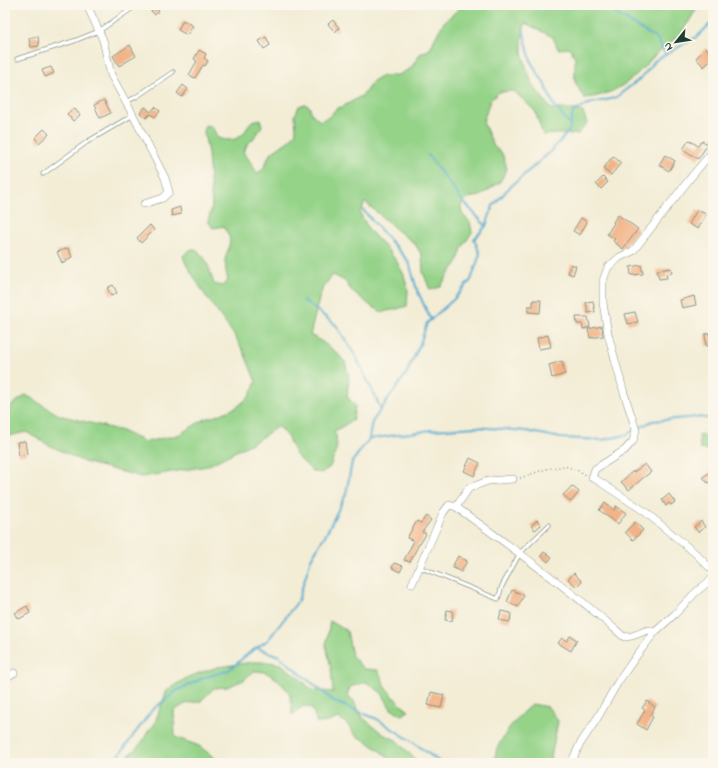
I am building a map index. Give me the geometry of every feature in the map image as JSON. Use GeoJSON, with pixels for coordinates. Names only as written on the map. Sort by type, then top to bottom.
{"type":"FeatureCollection","features":[{"type":"Feature","properties":{"kind":"street"},"geometry":{"type":"LineString","coordinates":[[87,5],[103,40],[111,75],[165,178],[169,192],[163,198],[144,204]]}},
{"type":"Feature","properties":{"kind":"street"},"geometry":{"type":"LineString","coordinates":[[713,151],[633,251],[620,257],[608,267],[603,280],[603,303],[608,334],[636,430],[633,441],[625,450],[595,469],[592,478],[598,480],[644,511],[713,570]]}},
{"type":"Feature","properties":{"kind":"street"},"geometry":{"type":"LineString","coordinates":[[456,508],[469,488],[488,481],[513,480]]}},
{"type":"Feature","properties":{"kind":"street"},"geometry":{"type":"LineString","coordinates":[[412,584],[443,513],[450,506],[456,508],[520,553],[595,611],[624,636],[632,636],[648,630],[655,632]]}},
{"type":"Feature","properties":{"kind":"street"},"geometry":{"type":"LineString","coordinates":[[571,763],[580,744],[636,655],[655,632],[695,593],[713,578]]}},
{"type":"Feature","properties":{"kind":"street"},"geometry":{"type":"LineString","coordinates":[[5,678],[14,673]]}},
{"type":"Feature","properties":{"kind":"lane"},"geometry":{"type":"LineString","coordinates":[[17,60],[99,32],[137,5]]}},
{"type":"Feature","properties":{"kind":"lane"},"geometry":{"type":"LineString","coordinates":[[126,102],[173,72]]}},
{"type":"Feature","properties":{"kind":"lane"},"geometry":{"type":"LineString","coordinates":[[43,174],[88,142],[133,115]]}},
{"type":"Feature","properties":{"kind":"lane"},"geometry":{"type":"LineString","coordinates":[[419,567],[498,599],[502,586],[520,553],[549,524]]}},
{"type":"Feature","properties":{"kind":"path"},"geometry":{"type":"LineString","coordinates":[[513,480],[546,469],[565,466],[592,478]]}},
{"type":"Feature","properties":{"kind":"green space"},"geometry":{"type":"Polygon","coordinates":[[[472,5],[700,5],[679,35],[656,54],[632,79],[610,92],[584,98],[575,82],[575,57],[570,48],[558,49],[553,37],[525,23],[522,39],[522,52],[532,84],[551,109],[569,109],[583,112],[587,123],[578,134],[543,135],[535,111],[514,91],[499,92],[490,101],[483,122],[494,147],[502,153],[507,169],[500,182],[480,196],[467,198],[461,206],[462,214],[470,222],[472,232],[462,248],[458,261],[440,287],[430,290],[423,272],[422,255],[414,243],[365,202],[360,213],[369,230],[388,250],[404,275],[408,291],[407,306],[382,312],[371,306],[350,289],[345,281],[333,275],[323,287],[310,335],[336,352],[345,362],[349,377],[347,396],[355,406],[353,420],[333,432],[336,435],[337,447],[330,467],[321,473],[312,471],[295,454],[288,438],[278,426],[258,440],[207,466],[142,477],[84,462],[26,432],[5,437],[5,410],[26,395],[59,415],[122,431],[145,442],[178,435],[205,419],[237,407],[249,397],[256,382],[244,352],[234,335],[205,295],[186,264],[183,256],[191,249],[196,251],[201,254],[207,262],[214,284],[222,286],[228,281],[225,259],[230,239],[224,226],[213,228],[208,221],[212,207],[208,153],[204,133],[205,125],[212,127],[218,138],[231,140],[243,134],[251,122],[260,119],[262,126],[243,152],[258,173],[263,169],[270,154],[291,139],[296,132],[295,115],[299,106],[305,104],[310,107],[311,113],[320,121],[329,117],[336,109],[363,95],[373,81],[383,76],[398,75],[411,68],[420,54],[430,49],[444,22],[460,8],[472,5]]]}},
{"type":"Feature","properties":{"kind":"green space"},"geometry":{"type":"Polygon","coordinates":[[[699,435],[713,436],[713,450],[700,449],[699,435]]]}},
{"type":"Feature","properties":{"kind":"green space"},"geometry":{"type":"Polygon","coordinates":[[[330,621],[347,631],[352,656],[364,669],[378,670],[386,688],[399,703],[409,711],[402,715],[391,709],[382,693],[366,682],[350,687],[347,696],[353,700],[363,718],[383,734],[396,740],[419,763],[396,763],[368,742],[355,735],[347,724],[339,718],[328,722],[317,723],[312,708],[303,706],[292,715],[289,692],[277,679],[265,672],[253,671],[244,680],[227,687],[214,688],[201,701],[185,704],[174,711],[175,737],[199,746],[220,762],[219,763],[124,763],[154,725],[167,690],[190,676],[218,667],[253,662],[269,662],[281,664],[303,681],[311,690],[333,692],[331,668],[326,645],[330,621]]]}},
{"type":"Feature","properties":{"kind":"green space"},"geometry":{"type":"Polygon","coordinates":[[[532,704],[548,707],[558,721],[550,763],[494,763],[497,748],[509,728],[532,704]]]}},
{"type":"Feature","properties":{"kind":"building"},"geometry":{"type":"Polygon","coordinates":[[[145,5],[153,5],[159,11],[155,15],[145,5]]]}},
{"type":"Feature","properties":{"kind":"building"},"geometry":{"type":"Polygon","coordinates":[[[183,20],[193,26],[187,35],[178,30],[183,20]]]}},
{"type":"Feature","properties":{"kind":"building"},"geometry":{"type":"Polygon","coordinates":[[[333,20],[339,28],[335,32],[328,24],[333,20]]]}},
{"type":"Feature","properties":{"kind":"building"},"geometry":{"type":"Polygon","coordinates":[[[38,36],[39,46],[31,47],[29,38],[38,36]]]}},
{"type":"Feature","properties":{"kind":"building"},"geometry":{"type":"Polygon","coordinates":[[[266,37],[270,45],[264,49],[259,41],[266,37]]]}},
{"type":"Feature","properties":{"kind":"building"},"geometry":{"type":"Polygon","coordinates":[[[130,45],[136,56],[119,66],[113,56],[130,45]]]}},
{"type":"Feature","properties":{"kind":"building"},"geometry":{"type":"Polygon","coordinates":[[[706,48],[713,58],[704,67],[696,58],[706,48]]]}},
{"type":"Feature","properties":{"kind":"building"},"geometry":{"type":"Polygon","coordinates":[[[199,50],[206,54],[204,58],[208,61],[205,66],[203,65],[195,78],[189,75],[197,61],[194,59],[199,50]]]}},
{"type":"Feature","properties":{"kind":"building"},"geometry":{"type":"Polygon","coordinates":[[[51,67],[54,73],[45,77],[42,70],[51,67]]]}},
{"type":"Feature","properties":{"kind":"building"},"geometry":{"type":"Polygon","coordinates":[[[183,85],[188,89],[182,97],[177,93],[183,85]]]}},
{"type":"Feature","properties":{"kind":"building"},"geometry":{"type":"Polygon","coordinates":[[[104,100],[111,113],[100,118],[94,105],[104,100]]]}},
{"type":"Feature","properties":{"kind":"building"},"geometry":{"type":"Polygon","coordinates":[[[145,107],[151,112],[155,107],[160,111],[155,117],[150,114],[146,118],[140,113],[145,107]]]}},
{"type":"Feature","properties":{"kind":"building"},"geometry":{"type":"Polygon","coordinates":[[[74,108],[80,115],[73,121],[67,114],[74,108]]]}},
{"type":"Feature","properties":{"kind":"building"},"geometry":{"type":"Polygon","coordinates":[[[44,129],[49,134],[39,143],[35,138],[44,129]]]}},
{"type":"Feature","properties":{"kind":"building"},"geometry":{"type":"Polygon","coordinates":[[[689,140],[698,146],[702,141],[708,144],[698,159],[683,149],[689,140]]]}},
{"type":"Feature","properties":{"kind":"building"},"geometry":{"type":"Polygon","coordinates":[[[665,155],[675,161],[669,171],[659,165],[665,155]]]}},
{"type":"Feature","properties":{"kind":"building"},"geometry":{"type":"Polygon","coordinates":[[[613,156],[621,163],[611,175],[603,169],[613,156]]]}},
{"type":"Feature","properties":{"kind":"building"},"geometry":{"type":"Polygon","coordinates":[[[603,177],[608,182],[601,189],[596,184],[603,177]]]}},
{"type":"Feature","properties":{"kind":"building"},"geometry":{"type":"Polygon","coordinates":[[[180,207],[181,214],[172,216],[171,210],[180,207]]]}},
{"type":"Feature","properties":{"kind":"building"},"geometry":{"type":"Polygon","coordinates":[[[697,210],[706,214],[698,229],[689,224],[697,210]]]}},
{"type":"Feature","properties":{"kind":"building"},"geometry":{"type":"Polygon","coordinates":[[[618,215],[638,229],[623,249],[613,241],[615,239],[607,234],[618,215]]]}},
{"type":"Feature","properties":{"kind":"building"},"geometry":{"type":"Polygon","coordinates":[[[581,218],[587,222],[580,235],[573,231],[581,218]]]}},
{"type":"Feature","properties":{"kind":"building"},"geometry":{"type":"Polygon","coordinates":[[[150,225],[154,230],[141,243],[137,238],[150,225]]]}},
{"type":"Feature","properties":{"kind":"building"},"geometry":{"type":"Polygon","coordinates":[[[68,248],[72,257],[62,263],[57,252],[68,248]]]}},
{"type":"Feature","properties":{"kind":"building"},"geometry":{"type":"Polygon","coordinates":[[[571,264],[576,266],[573,275],[568,273],[571,264]]]}},
{"type":"Feature","properties":{"kind":"building"},"geometry":{"type":"Polygon","coordinates":[[[641,265],[643,274],[631,275],[630,267],[641,265]]]}},
{"type":"Feature","properties":{"kind":"building"},"geometry":{"type":"Polygon","coordinates":[[[671,268],[672,273],[666,274],[667,278],[659,279],[657,270],[671,268]]]}},
{"type":"Feature","properties":{"kind":"building"},"geometry":{"type":"Polygon","coordinates":[[[113,285],[117,293],[111,296],[107,288],[113,285]]]}},
{"type":"Feature","properties":{"kind":"building"},"geometry":{"type":"Polygon","coordinates":[[[694,296],[696,305],[682,308],[680,300],[694,296]]]}},
{"type":"Feature","properties":{"kind":"building"},"geometry":{"type":"Polygon","coordinates":[[[533,300],[541,300],[540,313],[528,312],[528,306],[533,306],[533,300]]]}},
{"type":"Feature","properties":{"kind":"building"},"geometry":{"type":"Polygon","coordinates":[[[593,301],[595,312],[588,313],[586,302],[593,301]]]}},
{"type":"Feature","properties":{"kind":"building"},"geometry":{"type":"Polygon","coordinates":[[[635,312],[638,322],[628,324],[625,314],[635,312]]]}},
{"type":"Feature","properties":{"kind":"building"},"geometry":{"type":"Polygon","coordinates":[[[576,317],[588,317],[590,327],[583,329],[582,324],[577,324],[576,317]]]}},
{"type":"Feature","properties":{"kind":"building"},"geometry":{"type":"Polygon","coordinates":[[[602,326],[603,336],[590,338],[588,329],[602,326]]]}},
{"type":"Feature","properties":{"kind":"building"},"geometry":{"type":"Polygon","coordinates":[[[713,333],[713,345],[706,346],[705,334],[713,333]]]}},
{"type":"Feature","properties":{"kind":"building"},"geometry":{"type":"Polygon","coordinates":[[[548,335],[551,347],[539,349],[537,338],[548,335]]]}},
{"type":"Feature","properties":{"kind":"building"},"geometry":{"type":"Polygon","coordinates":[[[562,361],[565,374],[552,378],[549,365],[562,361]]]}},
{"type":"Feature","properties":{"kind":"building"},"geometry":{"type":"Polygon","coordinates":[[[25,441],[27,454],[19,456],[17,442],[25,441]]]}},
{"type":"Feature","properties":{"kind":"building"},"geometry":{"type":"Polygon","coordinates":[[[470,458],[480,463],[474,476],[464,471],[470,458]]]}},
{"type":"Feature","properties":{"kind":"building"},"geometry":{"type":"Polygon","coordinates":[[[645,464],[651,472],[629,490],[621,482],[633,471],[634,472],[645,464]]]}},
{"type":"Feature","properties":{"kind":"building"},"geometry":{"type":"Polygon","coordinates":[[[713,470],[713,479],[708,483],[703,477],[713,470]]]}},
{"type":"Feature","properties":{"kind":"building"},"geometry":{"type":"Polygon","coordinates":[[[572,486],[579,492],[571,502],[563,495],[572,486]]]}},
{"type":"Feature","properties":{"kind":"building"},"geometry":{"type":"Polygon","coordinates":[[[669,494],[675,502],[671,505],[669,503],[666,506],[662,500],[669,494]]]}},
{"type":"Feature","properties":{"kind":"building"},"geometry":{"type":"Polygon","coordinates":[[[605,503],[614,510],[616,506],[626,513],[618,524],[599,510],[605,503]]]}},
{"type":"Feature","properties":{"kind":"building"},"geometry":{"type":"Polygon","coordinates":[[[426,516],[431,520],[422,532],[426,534],[410,562],[404,560],[414,541],[407,538],[417,521],[421,523],[426,516]]]}},
{"type":"Feature","properties":{"kind":"building"},"geometry":{"type":"Polygon","coordinates":[[[537,520],[541,525],[535,530],[531,526],[537,520]]]}},
{"type":"Feature","properties":{"kind":"building"},"geometry":{"type":"Polygon","coordinates":[[[701,521],[705,527],[698,532],[694,527],[701,521]]]}},
{"type":"Feature","properties":{"kind":"building"},"geometry":{"type":"Polygon","coordinates":[[[635,522],[643,530],[633,540],[625,532],[635,522]]]}},
{"type":"Feature","properties":{"kind":"building"},"geometry":{"type":"Polygon","coordinates":[[[544,552],[552,557],[548,562],[541,556],[544,552]]]}},
{"type":"Feature","properties":{"kind":"building"},"geometry":{"type":"Polygon","coordinates":[[[458,556],[467,561],[461,572],[452,567],[458,556]]]}},
{"type":"Feature","properties":{"kind":"building"},"geometry":{"type":"Polygon","coordinates":[[[394,563],[403,566],[400,572],[392,568],[394,563]]]}},
{"type":"Feature","properties":{"kind":"building"},"geometry":{"type":"Polygon","coordinates":[[[574,573],[582,582],[577,587],[568,579],[574,573]]]}},
{"type":"Feature","properties":{"kind":"building"},"geometry":{"type":"Polygon","coordinates":[[[512,590],[524,595],[518,607],[507,602],[512,590]]]}},
{"type":"Feature","properties":{"kind":"building"},"geometry":{"type":"Polygon","coordinates":[[[27,606],[30,613],[19,619],[15,613],[27,606]]]}},
{"type":"Feature","properties":{"kind":"building"},"geometry":{"type":"Polygon","coordinates":[[[447,610],[453,611],[452,621],[445,620],[447,610]]]}},
{"type":"Feature","properties":{"kind":"building"},"geometry":{"type":"Polygon","coordinates":[[[501,611],[511,613],[510,622],[499,620],[501,611]]]}},
{"type":"Feature","properties":{"kind":"building"},"geometry":{"type":"Polygon","coordinates":[[[570,636],[577,640],[571,651],[558,643],[562,638],[567,641],[570,636]]]}},
{"type":"Feature","properties":{"kind":"building"},"geometry":{"type":"Polygon","coordinates":[[[431,692],[444,695],[441,708],[428,705],[431,692]]]}},
{"type":"Feature","properties":{"kind":"building"},"geometry":{"type":"Polygon","coordinates":[[[647,701],[655,707],[650,715],[653,717],[646,730],[637,724],[645,710],[642,708],[647,701]]]}},
{"type":"Feature","properties":{"kind":"waterway"},"geometry":{"type":"LineString","coordinates":[[608,5],[613,12],[657,39],[666,55]]}},
{"type":"Feature","properties":{"kind":"waterway"},"geometry":{"type":"LineString","coordinates":[[115,763],[117,758],[152,710],[178,690],[203,678],[229,670],[249,653],[268,640],[298,601],[311,559],[327,532],[346,494],[352,462],[369,439],[372,422],[406,374],[420,344],[427,323],[454,299],[471,280],[480,254],[474,239],[486,226],[493,206],[508,189],[549,153],[569,131],[573,112],[588,104],[615,98],[641,78],[656,60],[698,36],[713,21]]}},
{"type":"Feature","properties":{"kind":"waterway"},"geometry":{"type":"LineString","coordinates":[[523,29],[531,62],[544,83],[554,105],[570,125]]}},
{"type":"Feature","properties":{"kind":"waterway"},"geometry":{"type":"LineString","coordinates":[[428,155],[461,199],[485,225]]}},
{"type":"Feature","properties":{"kind":"waterway"},"geometry":{"type":"LineString","coordinates":[[363,210],[409,262],[417,290],[431,320]]}},
{"type":"Feature","properties":{"kind":"waterway"},"geometry":{"type":"LineString","coordinates":[[303,300],[336,325],[355,355],[381,409]]}},
{"type":"Feature","properties":{"kind":"waterway"},"geometry":{"type":"LineString","coordinates":[[637,429],[652,421],[698,417],[713,419]]}},
{"type":"Feature","properties":{"kind":"waterway"},"geometry":{"type":"LineString","coordinates":[[369,439],[431,430],[476,427],[526,431],[561,438],[602,440],[626,435],[633,431]]}},
{"type":"Feature","properties":{"kind":"waterway"},"geometry":{"type":"LineString","coordinates":[[257,648],[279,656],[335,702],[377,719],[413,742],[441,763]]}}]}
